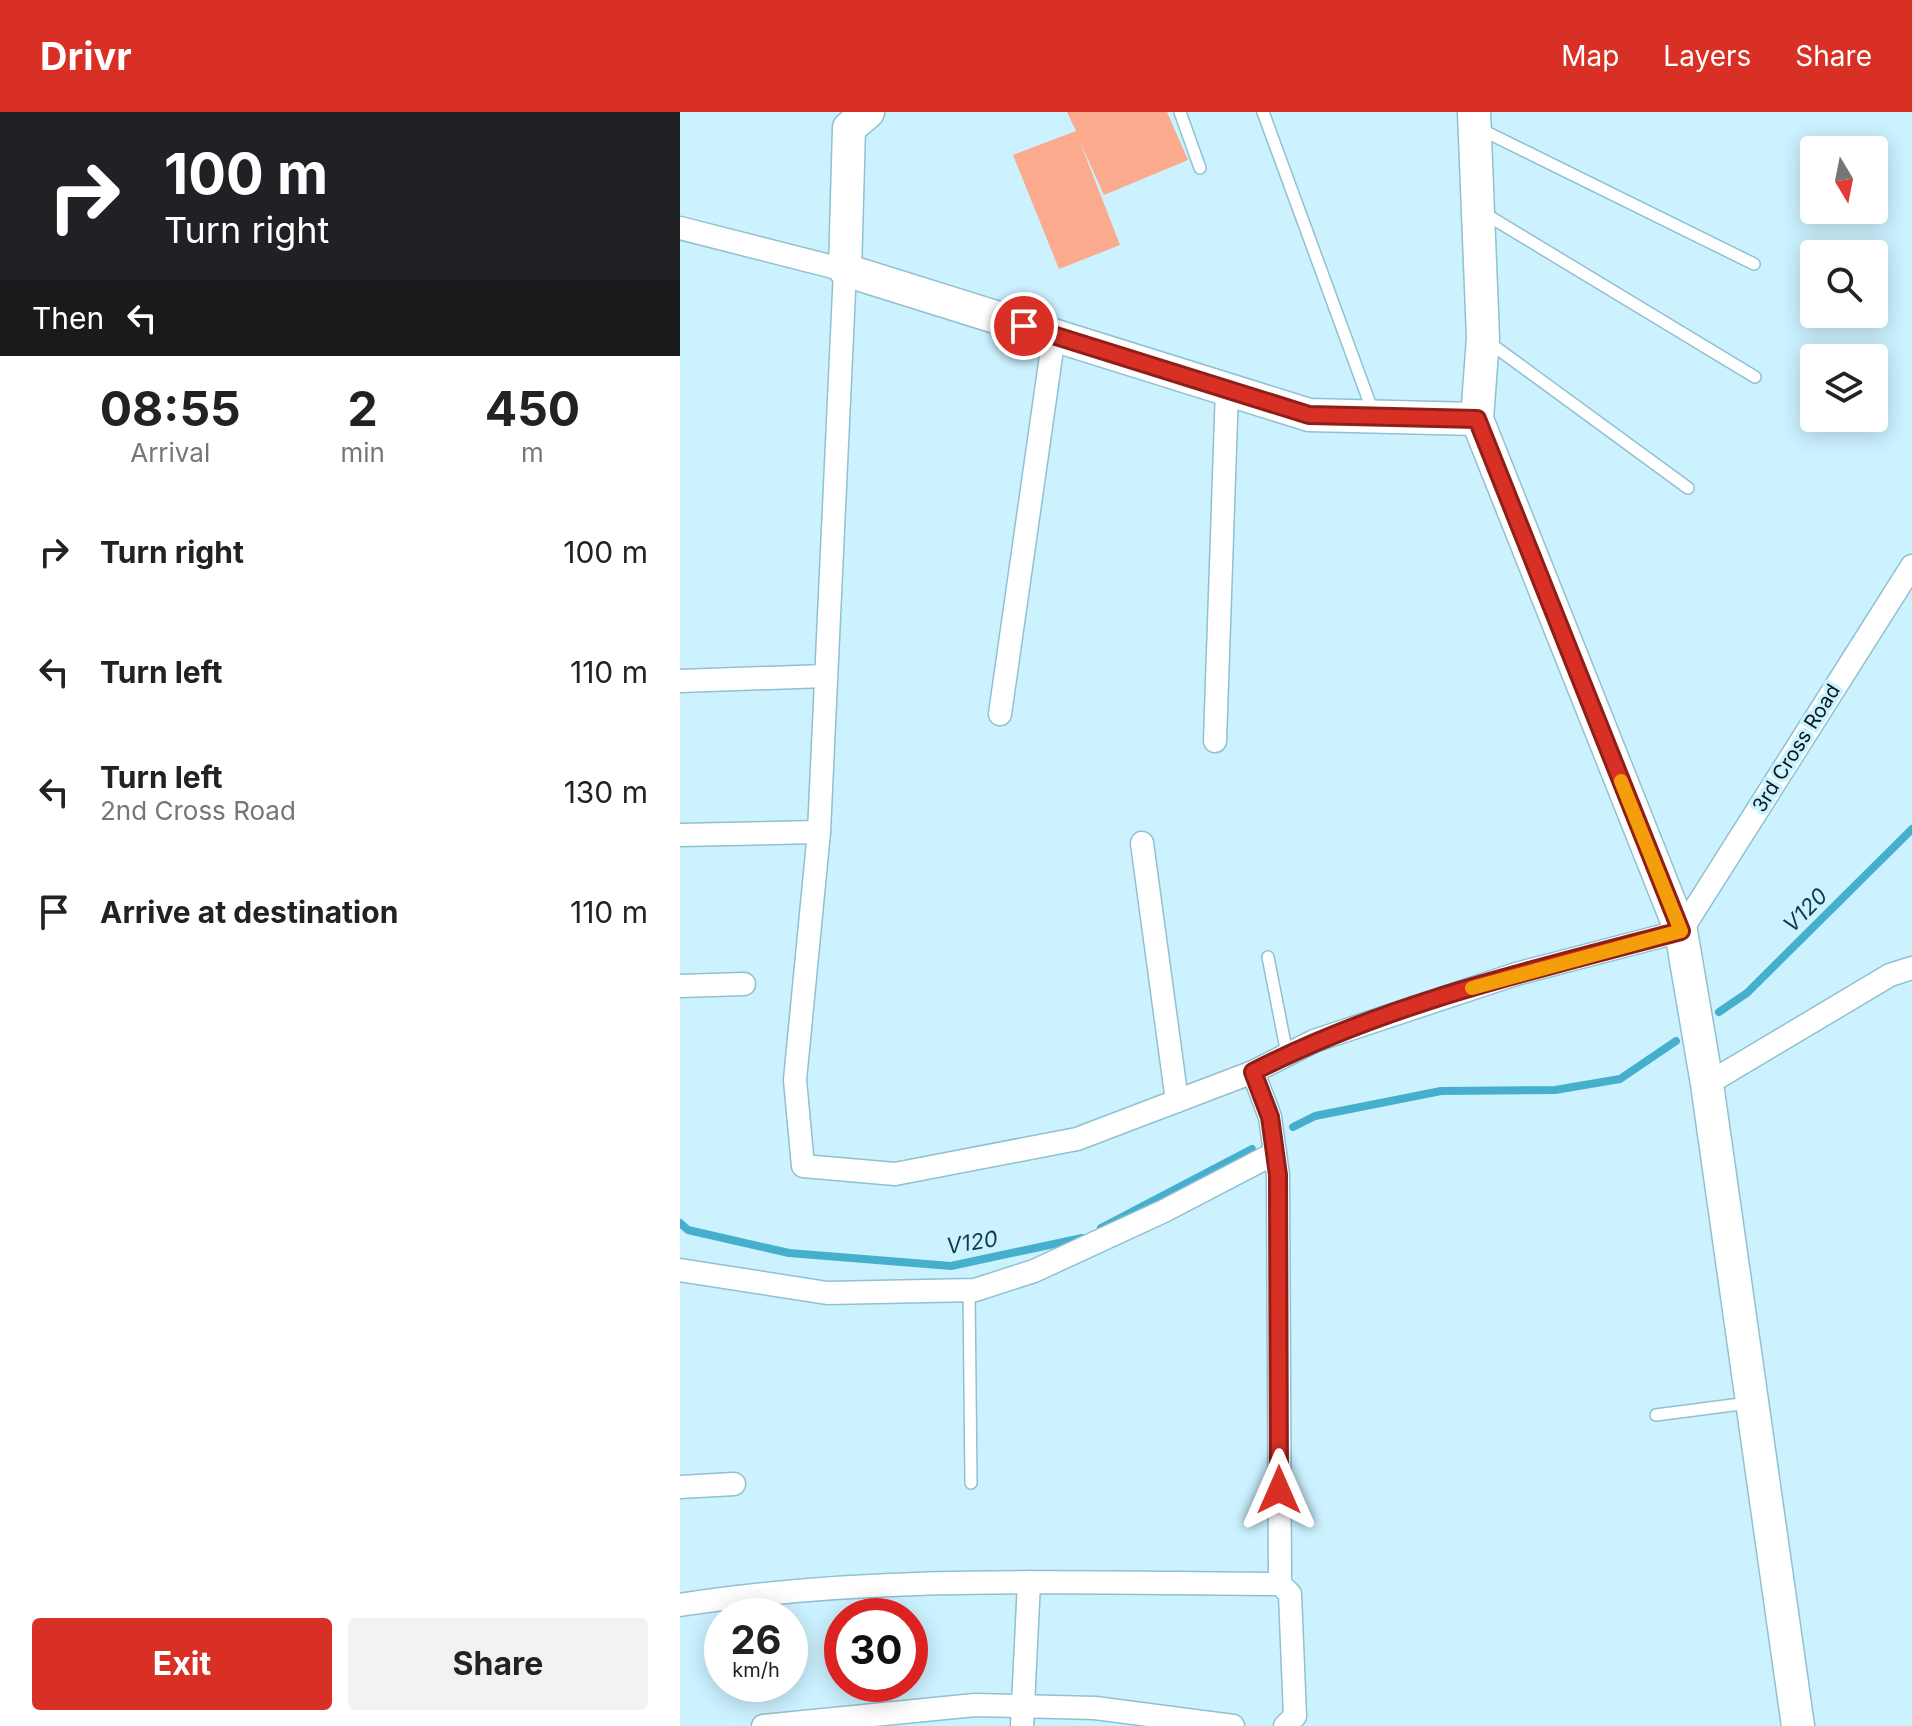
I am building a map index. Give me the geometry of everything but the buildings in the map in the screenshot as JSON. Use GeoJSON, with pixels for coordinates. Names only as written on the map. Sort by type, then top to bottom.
{"type":"FeatureCollection","features":[{"type":"Feature","properties":{"kind":"street"},"geometry":{"type":"LineString","coordinates":[[868,112],[849,128],[819,832],[795,1080],[803,1166],[895,1174],[1077,1139],[1253,1072],[1314,1041],[1516,974],[1681,931]]}},
{"type":"Feature","properties":{"kind":"street"},"geometry":{"type":"LineString","coordinates":[[1474,119],[1483,338],[1477,419],[1681,931],[1707,1084],[1798,1726]]}},
{"type":"Feature","properties":{"kind":"street"},"geometry":{"type":"LineString","coordinates":[[680,228],[845,270],[1309,415],[1477,419]]}},
{"type":"Feature","properties":{"kind":"street"},"geometry":{"type":"LineString","coordinates":[[1000,714],[1054,335]]}},
{"type":"Feature","properties":{"kind":"street"},"geometry":{"type":"LineString","coordinates":[[1215,741],[1227,389]]}},
{"type":"Feature","properties":{"kind":"street","name":"3rd Cross Road"},"geometry":{"type":"LineString","coordinates":[[1681,931],[1912,566]]}},
{"type":"Feature","properties":{"kind":"street"},"geometry":{"type":"LineString","coordinates":[[680,681],[825,676]]}},
{"type":"Feature","properties":{"kind":"street"},"geometry":{"type":"LineString","coordinates":[[680,835],[819,832]]}},
{"type":"Feature","properties":{"kind":"street"},"geometry":{"type":"LineString","coordinates":[[1142,843],[1177,1101]]}},
{"type":"Feature","properties":{"kind":"street"},"geometry":{"type":"LineString","coordinates":[[1707,1084],[1890,975],[1912,968]]}},
{"type":"Feature","properties":{"kind":"street"},"geometry":{"type":"LineString","coordinates":[[680,986],[744,984]]}},
{"type":"Feature","properties":{"kind":"street"},"geometry":{"type":"LineString","coordinates":[[1253,1072],[1270,1117],[1275,1153],[1280,1584],[1290,1594],[1295,1716],[1285,1726]]}},
{"type":"Feature","properties":{"kind":"street"},"geometry":{"type":"LineString","coordinates":[[680,1270],[827,1293],[969,1290],[1034,1271],[1164,1211],[1275,1153]]}},
{"type":"Feature","properties":{"kind":"street"},"geometry":{"type":"LineString","coordinates":[[680,1487],[734,1484]]}},
{"type":"Feature","properties":{"kind":"street"},"geometry":{"type":"LineString","coordinates":[[680,1605],[748,1595],[1029,1582],[1280,1584]]}},
{"type":"Feature","properties":{"kind":"street"},"geometry":{"type":"LineString","coordinates":[[1022,1716],[1029,1582]]}},
{"type":"Feature","properties":{"kind":"street"},"geometry":{"type":"LineString","coordinates":[[763,1726],[975,1705],[1022,1716],[1095,1708],[1233,1726]]}},
{"type":"Feature","properties":{"kind":"lane"},"geometry":{"type":"LineString","coordinates":[[1180,112],[1200,168]]}},
{"type":"Feature","properties":{"kind":"lane"},"geometry":{"type":"LineString","coordinates":[[1263,112],[1375,417]]}},
{"type":"Feature","properties":{"kind":"lane"},"geometry":{"type":"LineString","coordinates":[[1474,119],[1754,264]]}},
{"type":"Feature","properties":{"kind":"lane"},"geometry":{"type":"LineString","coordinates":[[1478,209],[1755,377]]}},
{"type":"Feature","properties":{"kind":"lane"},"geometry":{"type":"LineString","coordinates":[[1483,338],[1688,488]]}},
{"type":"Feature","properties":{"kind":"lane"},"geometry":{"type":"LineString","coordinates":[[1268,957],[1287,1054]]}},
{"type":"Feature","properties":{"kind":"lane"},"geometry":{"type":"LineString","coordinates":[[969,1290],[971,1483]]}},
{"type":"Feature","properties":{"kind":"lane"},"geometry":{"type":"LineString","coordinates":[[1656,1415],[1752,1402]]}},
{"type":"Feature","properties":{"kind":"waterway","name":"V120"},"geometry":{"type":"LineString","coordinates":[[1719,1012],[1747,993],[1912,829]]}},
{"type":"Feature","properties":{"kind":"waterway","name":"V120"},"geometry":{"type":"LineString","coordinates":[[1293,1127],[1315,1116],[1441,1091],[1555,1090],[1620,1079],[1676,1041]]}},
{"type":"Feature","properties":{"kind":"waterway","name":"V120"},"geometry":{"type":"LineString","coordinates":[[1101,1228],[1252,1149]]}},
{"type":"Feature","properties":{"kind":"waterway","name":"V120"},"geometry":{"type":"LineString","coordinates":[[680,1223],[688,1230],[789,1253],[951,1266],[1082,1238]]}},
{"type":"Feature","properties":{"kind":"slow traffic"},"geometry":{"type":"LineString","coordinates":[[1472,988],[1681,931],[1621,781]]}},
{"type":"Feature","properties":{"kind":"route"},"geometry":{"type":"LineString","coordinates":[[1024,326],[1309,415],[1477,419],[1681,931],[1516,974],[1314,1041],[1253,1072],[1270,1117],[1278,1175],[1279,1490]]}}]}
